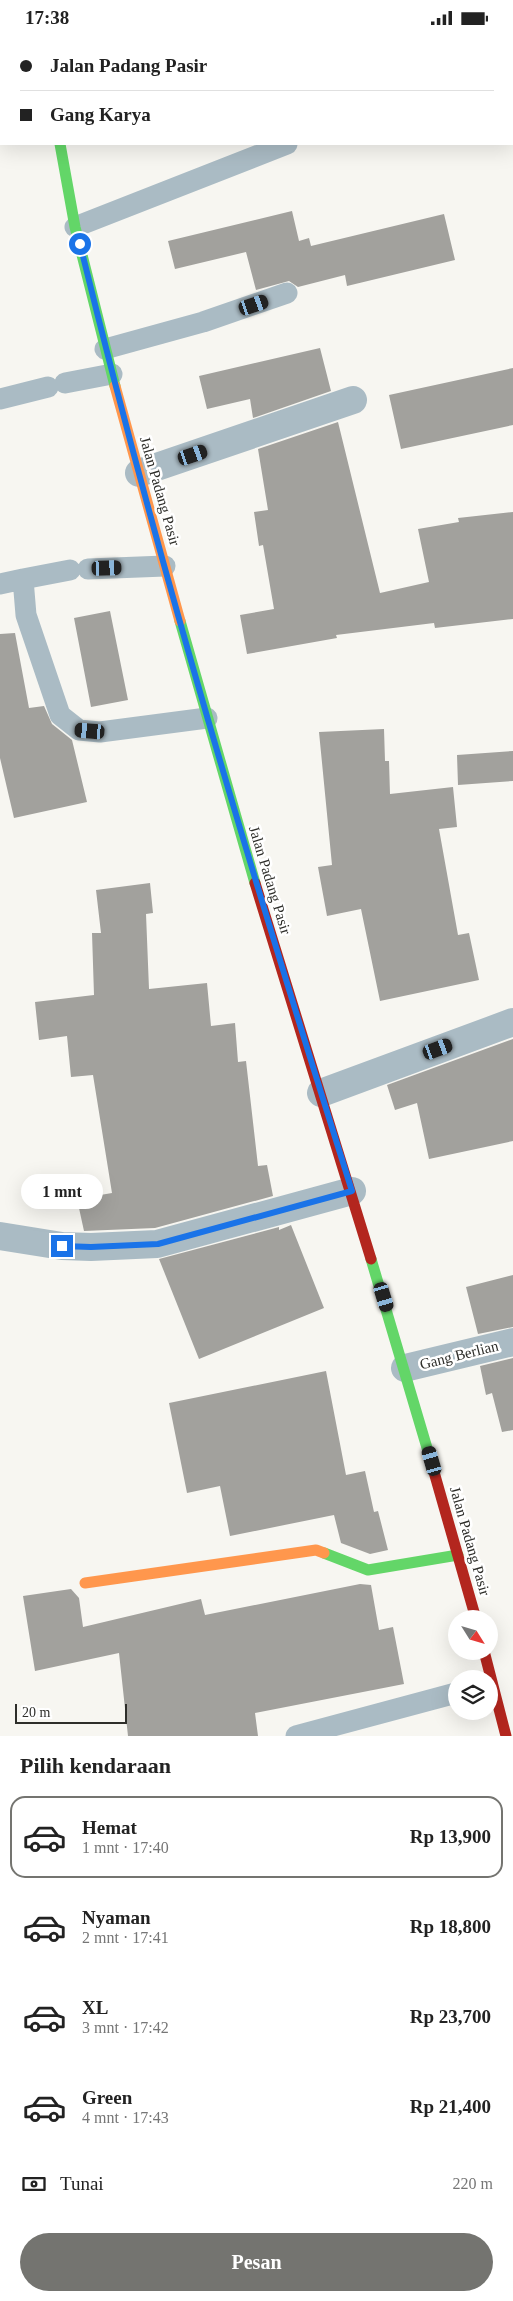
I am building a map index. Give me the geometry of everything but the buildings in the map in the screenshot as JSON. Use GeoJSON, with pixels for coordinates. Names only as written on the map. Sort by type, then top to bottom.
{"type":"FeatureCollection","features":[{"type":"Feature","properties":{"kind":"main road","name":"Jalan Padang Pasir"},"geometry":{"type":"LineString","coordinates":[[60,145],[75,227],[105,349],[207,718],[243,844],[352,1191],[405,1368],[473,1610]]}},
{"type":"Feature","properties":{"kind":"main road"},"geometry":{"type":"LineString","coordinates":[[84,1583],[316,1550],[368,1570],[458,1555]]}},
{"type":"Feature","properties":{"kind":"main road"},"geometry":{"type":"LineString","coordinates":[[498,1702],[507,1724]]}},
{"type":"Feature","properties":{"kind":"street"},"geometry":{"type":"LineString","coordinates":[[139,473],[353,400]]}},
{"type":"Feature","properties":{"kind":"street"},"geometry":{"type":"LineString","coordinates":[[321,1093],[513,1021]]}},
{"type":"Feature","properties":{"kind":"street"},"geometry":{"type":"LineString","coordinates":[[0,1236],[62,1246],[91,1247],[158,1244],[352,1191]]}},
{"type":"Feature","properties":{"kind":"street","name":"Gang Berlian"},"geometry":{"type":"LineString","coordinates":[[405,1368],[513,1342]]}},
{"type":"Feature","properties":{"kind":"lane"},"geometry":{"type":"LineString","coordinates":[[75,227],[285,145]]}},
{"type":"Feature","properties":{"kind":"lane"},"geometry":{"type":"LineString","coordinates":[[105,349],[203,322],[287,293]]}},
{"type":"Feature","properties":{"kind":"lane"},"geometry":{"type":"LineString","coordinates":[[0,399],[56,385],[112,375]]}},
{"type":"Feature","properties":{"kind":"lane"},"geometry":{"type":"LineString","coordinates":[[0,584],[79,569],[165,566]]}},
{"type":"Feature","properties":{"kind":"lane"},"geometry":{"type":"LineString","coordinates":[[23,579],[26,615],[60,715],[79,730],[100,732],[207,718]]}},
{"type":"Feature","properties":{"kind":"lane"},"geometry":{"type":"LineString","coordinates":[[296,1736],[448,1695]]}},
{"type":"Feature","properties":{"kind":"traffic: fast"},"geometry":{"type":"LineString","coordinates":[[60,145],[75,227],[115,386]]}},
{"type":"Feature","properties":{"kind":"traffic: fast"},"geometry":{"type":"LineString","coordinates":[[180,621],[255,883]]}},
{"type":"Feature","properties":{"kind":"traffic: fast"},"geometry":{"type":"LineString","coordinates":[[371,1259],[430,1458]]}},
{"type":"Feature","properties":{"kind":"traffic: fast"},"geometry":{"type":"LineString","coordinates":[[324,1553],[368,1570],[458,1555]]}},
{"type":"Feature","properties":{"kind":"traffic: slow"},"geometry":{"type":"LineString","coordinates":[[115,386],[180,621]]}},
{"type":"Feature","properties":{"kind":"traffic: slow"},"geometry":{"type":"LineString","coordinates":[[85,1583],[316,1550],[324,1553]]}},
{"type":"Feature","properties":{"kind":"traffic: jam"},"geometry":{"type":"LineString","coordinates":[[255,883],[371,1259]]}},
{"type":"Feature","properties":{"kind":"traffic: jam"},"geometry":{"type":"LineString","coordinates":[[430,1458],[473,1610]]}},
{"type":"Feature","properties":{"kind":"traffic: jam"},"geometry":{"type":"LineString","coordinates":[[486,1660],[506,1736]]}},
{"type":"Feature","properties":{"kind":"route"},"geometry":{"type":"LineString","coordinates":[[62,1246],[91,1247],[158,1244],[191,1237],[352,1191],[243,844],[105,349],[80,244]]}}]}
